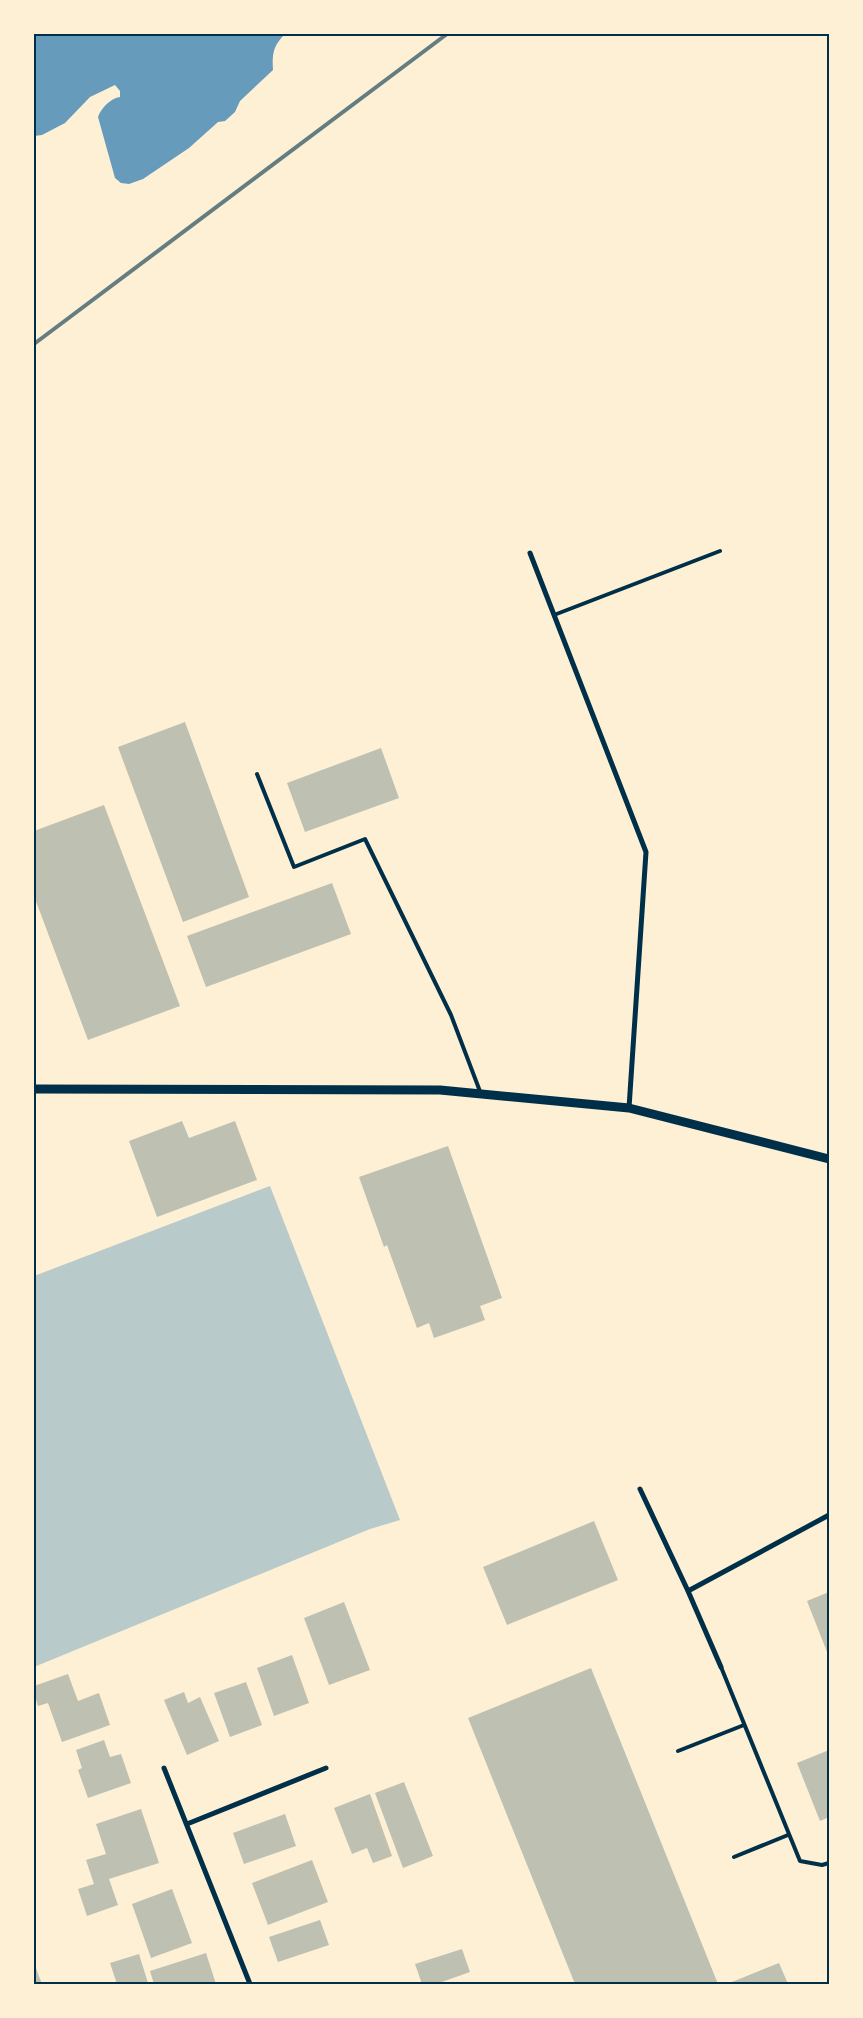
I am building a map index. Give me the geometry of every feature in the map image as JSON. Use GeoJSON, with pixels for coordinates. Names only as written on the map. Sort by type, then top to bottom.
{"type":"FeatureCollection","features":[{"type":"Feature","properties":{"kind":"street"},"geometry":{"type":"LineString","coordinates":[[530,553],[646,852],[629,1108]]}},
{"type":"Feature","properties":{"kind":"street"},"geometry":{"type":"LineString","coordinates":[[34,1087],[440,1090],[629,1108],[829,1159]]}},
{"type":"Feature","properties":{"kind":"street"},"geometry":{"type":"LineString","coordinates":[[640,1489],[721,1667]]}},
{"type":"Feature","properties":{"kind":"street"},"geometry":{"type":"LineString","coordinates":[[688,1592],[829,1515]]}},
{"type":"Feature","properties":{"kind":"street"},"geometry":{"type":"LineString","coordinates":[[164,1768],[250,1984]]}},
{"type":"Feature","properties":{"kind":"street"},"geometry":{"type":"LineString","coordinates":[[187,1824],[326,1768]]}},
{"type":"Feature","properties":{"kind":"lane"},"geometry":{"type":"LineString","coordinates":[[554,615],[720,552]]}},
{"type":"Feature","properties":{"kind":"lane"},"geometry":{"type":"LineString","coordinates":[[257,774],[294,867],[365,839],[451,1015],[481,1094]]}},
{"type":"Feature","properties":{"kind":"lane"},"geometry":{"type":"LineString","coordinates":[[721,1667],[800,1861],[822,1865],[829,1863]]}},
{"type":"Feature","properties":{"kind":"lane"},"geometry":{"type":"LineString","coordinates":[[678,1750],[744,1725]]}},
{"type":"Feature","properties":{"kind":"lane"},"geometry":{"type":"LineString","coordinates":[[734,1857],[788,1834]]}},
{"type":"Feature","properties":{"kind":"shaded area"},"geometry":{"type":"Polygon","coordinates":[[[270,1186],[400,1520],[370,1529],[34,1667],[34,1276],[270,1186]]]}},
{"type":"Feature","properties":{"kind":"water"},"geometry":{"type":"Polygon","coordinates":[[[34,34],[285,34],[278,42],[274,51],[273,70],[240,101],[235,112],[225,121],[218,122],[189,148],[143,179],[129,184],[121,183],[115,178],[98,117],[101,110],[107,104],[113,99],[120,97],[120,91],[115,85],[90,97],[65,123],[42,135],[34,136],[34,34]]]}},
{"type":"Feature","properties":{"kind":"building"},"geometry":{"type":"Polygon","coordinates":[[[185,722],[249,897],[183,922],[118,747],[185,722]]]}},
{"type":"Feature","properties":{"kind":"building"},"geometry":{"type":"Polygon","coordinates":[[[381,748],[399,798],[305,832],[287,783],[381,748]]]}},
{"type":"Feature","properties":{"kind":"building"},"geometry":{"type":"Polygon","coordinates":[[[104,805],[180,1006],[88,1040],[34,896],[34,831],[104,805]]]}},
{"type":"Feature","properties":{"kind":"building"},"geometry":{"type":"Polygon","coordinates":[[[332,883],[351,934],[206,987],[187,936],[332,883]]]}},
{"type":"Feature","properties":{"kind":"building"},"geometry":{"type":"Polygon","coordinates":[[[182,1121],[189,1138],[235,1121],[257,1180],[157,1217],[129,1141],[182,1121]]]}},
{"type":"Feature","properties":{"kind":"building"},"geometry":{"type":"Polygon","coordinates":[[[448,1146],[502,1298],[480,1306],[485,1320],[434,1338],[429,1323],[417,1328],[387,1245],[384,1247],[359,1177],[448,1146]]]}},
{"type":"Feature","properties":{"kind":"building"},"geometry":{"type":"Polygon","coordinates":[[[594,1521],[618,1580],[507,1625],[483,1567],[594,1521]]]}},
{"type":"Feature","properties":{"kind":"building"},"geometry":{"type":"Polygon","coordinates":[[[829,1592],[829,1657],[807,1601],[829,1592]]]}},
{"type":"Feature","properties":{"kind":"building"},"geometry":{"type":"Polygon","coordinates":[[[344,1602],[370,1670],[329,1685],[304,1618],[344,1602]]]}},
{"type":"Feature","properties":{"kind":"building"},"geometry":{"type":"Polygon","coordinates":[[[292,1655],[309,1703],[274,1716],[257,1668],[292,1655]]]}},
{"type":"Feature","properties":{"kind":"building"},"geometry":{"type":"Polygon","coordinates":[[[591,1668],[718,1984],[575,1984],[468,1718],[591,1668]]]}},
{"type":"Feature","properties":{"kind":"building"},"geometry":{"type":"Polygon","coordinates":[[[68,1674],[78,1701],[99,1693],[110,1725],[62,1742],[48,1703],[38,1706],[34,1686],[68,1674]]]}},
{"type":"Feature","properties":{"kind":"building"},"geometry":{"type":"Polygon","coordinates":[[[246,1682],[262,1725],[230,1737],[214,1693],[246,1682]]]}},
{"type":"Feature","properties":{"kind":"building"},"geometry":{"type":"Polygon","coordinates":[[[184,1692],[188,1703],[200,1697],[219,1741],[187,1755],[164,1700],[184,1692]]]}},
{"type":"Feature","properties":{"kind":"building"},"geometry":{"type":"Polygon","coordinates":[[[104,1740],[110,1757],[121,1754],[131,1783],[88,1798],[78,1770],[82,1768],[76,1750],[104,1740]]]}},
{"type":"Feature","properties":{"kind":"building"},"geometry":{"type":"Polygon","coordinates":[[[829,1750],[829,1817],[820,1821],[797,1763],[829,1750]]]}},
{"type":"Feature","properties":{"kind":"building"},"geometry":{"type":"Polygon","coordinates":[[[404,1782],[433,1856],[403,1868],[375,1793],[404,1782]]]}},
{"type":"Feature","properties":{"kind":"building"},"geometry":{"type":"Polygon","coordinates":[[[370,1794],[392,1856],[373,1863],[367,1848],[352,1854],[334,1808],[370,1794]]]}},
{"type":"Feature","properties":{"kind":"building"},"geometry":{"type":"Polygon","coordinates":[[[141,1809],[159,1863],[109,1879],[118,1905],[87,1916],[78,1889],[94,1884],[86,1860],[106,1854],[96,1824],[141,1809]]]}},
{"type":"Feature","properties":{"kind":"building"},"geometry":{"type":"Polygon","coordinates":[[[285,1814],[296,1846],[244,1864],[233,1833],[285,1814]]]}},
{"type":"Feature","properties":{"kind":"building"},"geometry":{"type":"Polygon","coordinates":[[[312,1860],[328,1902],[268,1925],[252,1883],[312,1860]]]}},
{"type":"Feature","properties":{"kind":"building"},"geometry":{"type":"Polygon","coordinates":[[[172,1889],[192,1943],[151,1958],[132,1904],[172,1889]]]}},
{"type":"Feature","properties":{"kind":"building"},"geometry":{"type":"Polygon","coordinates":[[[320,1920],[329,1945],[278,1962],[269,1937],[320,1920]]]}},
{"type":"Feature","properties":{"kind":"building"},"geometry":{"type":"Polygon","coordinates":[[[462,1949],[470,1972],[436,1984],[422,1984],[415,1964],[462,1949]]]}},
{"type":"Feature","properties":{"kind":"building"},"geometry":{"type":"Polygon","coordinates":[[[206,1953],[216,1984],[154,1984],[150,1971],[206,1953]]]}},
{"type":"Feature","properties":{"kind":"building"},"geometry":{"type":"Polygon","coordinates":[[[139,1954],[148,1983],[117,1984],[110,1963],[139,1954]]]}},
{"type":"Feature","properties":{"kind":"building"},"geometry":{"type":"Polygon","coordinates":[[[34,1963],[42,1984],[34,1984],[34,1963]]]}},
{"type":"Feature","properties":{"kind":"building"},"geometry":{"type":"Polygon","coordinates":[[[779,1963],[788,1984],[727,1984],[779,1963]]]}},
{"type":"Feature","properties":{"kind":"railway"},"geometry":{"type":"LineString","coordinates":[[34,344],[447,34]]}}]}
